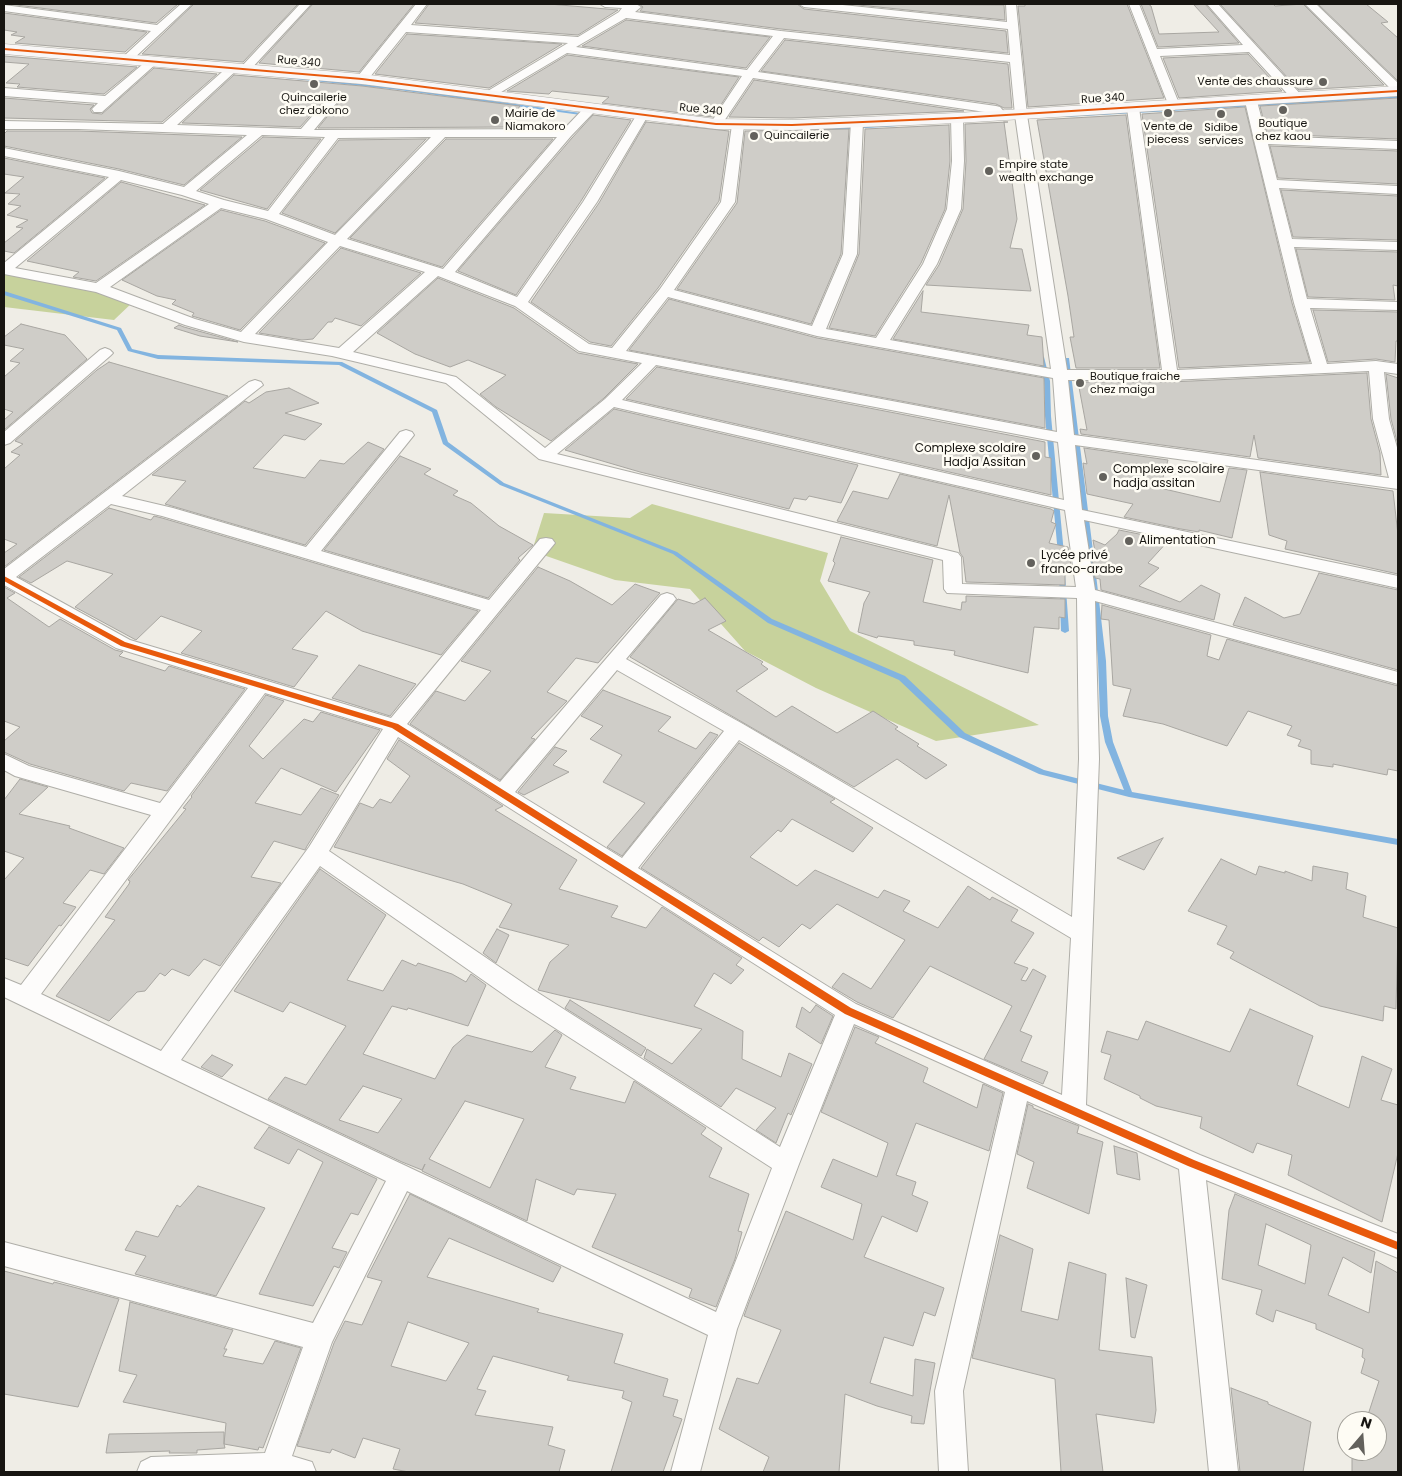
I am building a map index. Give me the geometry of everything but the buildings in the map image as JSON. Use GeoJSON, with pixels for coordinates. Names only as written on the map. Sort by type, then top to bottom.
{"type":"FeatureCollection","features":[{"type":"Feature","properties":{"kind":"street"},"geometry":{"type":"LineString","coordinates":[[22,10],[32,4]]}},
{"type":"Feature","properties":{"kind":"street"},"geometry":{"type":"LineString","coordinates":[[128,58],[187,4]]}},
{"type":"Feature","properties":{"kind":"street"},"geometry":{"type":"LineString","coordinates":[[165,129],[240,68],[306,4]]}},
{"type":"Feature","properties":{"kind":"street"},"geometry":{"type":"LineString","coordinates":[[362,79],[422,4]]}},
{"type":"Feature","properties":{"kind":"street"},"geometry":{"type":"LineString","coordinates":[[605,4],[781,34],[1016,59]]}},
{"type":"Feature","properties":{"kind":"street"},"geometry":{"type":"LineString","coordinates":[[487,95],[565,49],[627,8],[642,4]]}},
{"type":"Feature","properties":{"kind":"street"},"geometry":{"type":"LineString","coordinates":[[804,4],[902,9],[1013,26]]}},
{"type":"Feature","properties":{"kind":"street"},"geometry":{"type":"LineString","coordinates":[[1011,4],[1021,115],[1060,375],[1074,510],[1086,593],[1087,822],[1074,1110]]}},
{"type":"Feature","properties":{"kind":"street"},"geometry":{"type":"LineString","coordinates":[[1134,4],[1174,106]]}},
{"type":"Feature","properties":{"kind":"street"},"geometry":{"type":"LineString","coordinates":[[1212,4],[1298,98]]}},
{"type":"Feature","properties":{"kind":"street"},"geometry":{"type":"LineString","coordinates":[[1310,4],[1398,90]]}},
{"type":"Feature","properties":{"kind":"street"},"geometry":{"type":"LineString","coordinates":[[4,8],[159,29]]}},
{"type":"Feature","properties":{"kind":"street"},"geometry":{"type":"LineString","coordinates":[[403,28],[579,40]]}},
{"type":"Feature","properties":{"kind":"street"},"geometry":{"type":"LineString","coordinates":[[716,124],[750,74],[781,34]]}},
{"type":"Feature","properties":{"kind":"street"},"geometry":{"type":"LineString","coordinates":[[1153,53],[1253,48]]}},
{"type":"Feature","properties":{"kind":"street","name":"Rue 340"},"geometry":{"type":"LineString","coordinates":[[4,49],[362,79],[716,124],[857,122],[1021,115],[1398,90]]}},
{"type":"Feature","properties":{"kind":"street"},"geometry":{"type":"LineString","coordinates":[[565,49],[996,110],[1001,115]]}},
{"type":"Feature","properties":{"kind":"street"},"geometry":{"type":"LineString","coordinates":[[78,126],[153,61]]}},
{"type":"Feature","properties":{"kind":"street"},"geometry":{"type":"LineString","coordinates":[[4,92],[108,100]]}},
{"type":"Feature","properties":{"kind":"street"},"geometry":{"type":"LineString","coordinates":[[304,134],[333,100]]}},
{"type":"Feature","properties":{"kind":"street"},"geometry":{"type":"LineString","coordinates":[[1250,101],[1301,303],[1321,368]]}},
{"type":"Feature","properties":{"kind":"street"},"geometry":{"type":"LineString","coordinates":[[343,354],[441,272],[566,133],[591,108]]}},
{"type":"Feature","properties":{"kind":"street"},"geometry":{"type":"LineString","coordinates":[[1132,108],[1170,375]]}},
{"type":"Feature","properties":{"kind":"street"},"geometry":{"type":"LineString","coordinates":[[520,303],[590,202],[643,114]]}},
{"type":"Feature","properties":{"kind":"street"},"geometry":{"type":"LineString","coordinates":[[880,344],[930,264],[954,209],[958,161],[957,118]]}},
{"type":"Feature","properties":{"kind":"street"},"geometry":{"type":"LineString","coordinates":[[817,332],[850,254],[857,122]]}},
{"type":"Feature","properties":{"kind":"street"},"geometry":{"type":"LineString","coordinates":[[616,353],[665,292],[728,202],[738,124]]}},
{"type":"Feature","properties":{"kind":"street"},"geometry":{"type":"LineString","coordinates":[[4,125],[304,134],[566,133]]}},
{"type":"Feature","properties":{"kind":"street"},"geometry":{"type":"LineString","coordinates":[[187,192],[258,132]]}},
{"type":"Feature","properties":{"kind":"street"},"geometry":{"type":"LineString","coordinates":[[244,337],[442,133]]}},
{"type":"Feature","properties":{"kind":"street"},"geometry":{"type":"LineString","coordinates":[[271,216],[334,134]]}},
{"type":"Feature","properties":{"kind":"street"},"geometry":{"type":"LineString","coordinates":[[1260,140],[1398,145]]}},
{"type":"Feature","properties":{"kind":"street"},"geometry":{"type":"LineString","coordinates":[[4,152],[119,175],[187,192],[220,203],[271,216],[338,241],[441,272],[520,303],[584,348],[1066,438],[1398,484]]}},
{"type":"Feature","properties":{"kind":"street"},"geometry":{"type":"LineString","coordinates":[[4,270],[119,175]]}},
{"type":"Feature","properties":{"kind":"street"},"geometry":{"type":"LineString","coordinates":[[1272,184],[1398,190]]}},
{"type":"Feature","properties":{"kind":"street"},"geometry":{"type":"LineString","coordinates":[[99,288],[220,203]]}},
{"type":"Feature","properties":{"kind":"street"},"geometry":{"type":"LineString","coordinates":[[1287,243],[1398,246]]}},
{"type":"Feature","properties":{"kind":"street"},"geometry":{"type":"LineString","coordinates":[[4,270],[99,288],[190,322],[244,337],[343,354],[451,380],[545,456],[952,557],[952,589],[1086,593],[1398,678]]}},
{"type":"Feature","properties":{"kind":"street"},"geometry":{"type":"LineString","coordinates":[[665,292],[817,332],[1060,375],[1170,375],[1376,366],[1398,369]]}},
{"type":"Feature","properties":{"kind":"street"},"geometry":{"type":"LineString","coordinates":[[1301,303],[1398,306]]}},
{"type":"Feature","properties":{"kind":"street"},"geometry":{"type":"LineString","coordinates":[[4,440],[105,353]]}},
{"type":"Feature","properties":{"kind":"street"},"geometry":{"type":"LineString","coordinates":[[545,456],[611,402],[653,360]]}},
{"type":"Feature","properties":{"kind":"street"},"geometry":{"type":"LineString","coordinates":[[1376,366],[1381,419],[1398,479]]}},
{"type":"Feature","properties":{"kind":"street"},"geometry":{"type":"LineString","coordinates":[[255,385],[4,578],[122,644],[394,726],[848,1011],[1192,1163],[1398,1246],[1398,1237]]}},
{"type":"Feature","properties":{"kind":"street"},"geometry":{"type":"LineString","coordinates":[[611,402],[1074,510],[1398,582]]}},
{"type":"Feature","properties":{"kind":"street"},"geometry":{"type":"LineString","coordinates":[[310,554],[406,436]]}},
{"type":"Feature","properties":{"kind":"street"},"geometry":{"type":"LineString","coordinates":[[110,498],[492,607]]}},
{"type":"Feature","properties":{"kind":"street"},"geometry":{"type":"LineString","coordinates":[[165,1064],[317,853],[394,726],[546,543]]}},
{"type":"Feature","properties":{"kind":"street"},"geometry":{"type":"LineString","coordinates":[[502,793],[667,599]]}},
{"type":"Feature","properties":{"kind":"street"},"geometry":{"type":"LineString","coordinates":[[615,661],[736,729],[1082,934]]}},
{"type":"Feature","properties":{"kind":"street"},"geometry":{"type":"LineString","coordinates":[[260,686],[166,812],[14,992],[722,1329]]}},
{"type":"Feature","properties":{"kind":"street"},"geometry":{"type":"LineString","coordinates":[[625,870],[736,729]]}},
{"type":"Feature","properties":{"kind":"street"},"geometry":{"type":"LineString","coordinates":[[4,761],[22,771],[166,812]]}},
{"type":"Feature","properties":{"kind":"street"},"geometry":{"type":"LineString","coordinates":[[317,853],[521,994],[786,1164]]}},
{"type":"Feature","properties":{"kind":"street"},"geometry":{"type":"LineString","coordinates":[[686,1472],[722,1329],[848,1011]]}},
{"type":"Feature","properties":{"kind":"street"},"geometry":{"type":"LineString","coordinates":[[953,1472],[949,1391],[1018,1087]]}},
{"type":"Feature","properties":{"kind":"street"},"geometry":{"type":"LineString","coordinates":[[1192,1163],[1224,1472]]}},
{"type":"Feature","properties":{"kind":"street"},"geometry":{"type":"LineString","coordinates":[[274,1467],[320,1338],[401,1176]]}},
{"type":"Feature","properties":{"kind":"street"},"geometry":{"type":"LineString","coordinates":[[4,1254],[320,1338]]}},
{"type":"Feature","properties":{"kind":"street"},"geometry":{"type":"LineString","coordinates":[[151,1472],[274,1467],[302,1472]]}},
{"type":"Feature","properties":{"kind":"green space"},"geometry":{"type":"Polygon","coordinates":[[[4,271],[134,301],[114,320],[4,307],[4,271]]]}},
{"type":"Feature","properties":{"kind":"green space"},"geometry":{"type":"Polygon","coordinates":[[[652,504],[828,553],[820,581],[850,631],[1039,725],[936,741],[816,688],[745,651],[690,589],[615,580],[532,551],[544,513],[630,518],[652,504]]]}},
{"type":"Feature","properties":{"kind":"waterway"},"geometry":{"type":"LineString","coordinates":[[285,77],[399,89],[588,115]]}},
{"type":"Feature","properties":{"kind":"waterway"},"geometry":{"type":"LineString","coordinates":[[1066,116],[1398,97]]}},
{"type":"Feature","properties":{"kind":"waterway"},"geometry":{"type":"LineString","coordinates":[[819,130],[897,125]]}},
{"type":"Feature","properties":{"kind":"waterway"},"geometry":{"type":"LineString","coordinates":[[4,293],[119,329],[130,350],[158,357],[340,363],[435,411],[445,443],[502,484],[675,553],[770,621],[902,678],[962,735],[1042,772],[1129,794]]}},
{"type":"Feature","properties":{"kind":"waterway"},"geometry":{"type":"LineString","coordinates":[[1041,357],[1047,381],[1048,416],[1061,554]]}},
{"type":"Feature","properties":{"kind":"waterway"},"geometry":{"type":"LineString","coordinates":[[1067,359],[1094,583],[1102,661],[1104,716],[1109,742],[1129,794]]}},
{"type":"Feature","properties":{"kind":"waterway"},"geometry":{"type":"LineString","coordinates":[[1062,575],[1065,631]]}},
{"type":"Feature","properties":{"kind":"waterway"},"geometry":{"type":"LineString","coordinates":[[1129,794],[1398,842]]}},
{"type":"Feature","properties":{"kind":"cycle path"},"geometry":{"type":"LineString","coordinates":[[4,49],[362,79],[716,124],[792,125],[957,118],[1398,91]]}},
{"type":"Feature","properties":{"kind":"cycle path"},"geometry":{"type":"LineString","coordinates":[[4,578],[123,644],[395,726],[848,1011],[1191,1163],[1398,1246]]}},
{"type":"Feature","properties":{"kind":"place","name":"Vente des chaussure"},"geometry":{"type":"Point","coordinates":[1323,82]}},
{"type":"Feature","properties":{"kind":"place","name":"Quincailerie chez dokono"},"geometry":{"type":"Point","coordinates":[314,84]}},
{"type":"Feature","properties":{"kind":"place","name":"Boutique chez kaou"},"geometry":{"type":"Point","coordinates":[1283,110]}},
{"type":"Feature","properties":{"kind":"place","name":"Vente de piecess"},"geometry":{"type":"Point","coordinates":[1168,113]}},
{"type":"Feature","properties":{"kind":"place","name":"Sidibe services"},"geometry":{"type":"Point","coordinates":[1221,114]}},
{"type":"Feature","properties":{"kind":"place","name":"Mairie de Niamakoro"},"geometry":{"type":"Point","coordinates":[495,120]}},
{"type":"Feature","properties":{"kind":"place","name":"Quincailerie"},"geometry":{"type":"Point","coordinates":[754,136]}},
{"type":"Feature","properties":{"kind":"place","name":"Empire state wealth exchange"},"geometry":{"type":"Point","coordinates":[989,171]}},
{"type":"Feature","properties":{"kind":"place","name":"Boutique fraiche chez maiga"},"geometry":{"type":"Point","coordinates":[1080,383]}},
{"type":"Feature","properties":{"kind":"place","name":"Complexe scolaire Hadja Assitan"},"geometry":{"type":"Point","coordinates":[1036,456]}},
{"type":"Feature","properties":{"kind":"place","name":"Complexe scolaire hadja assitan"},"geometry":{"type":"Point","coordinates":[1103,477]}},
{"type":"Feature","properties":{"kind":"place","name":"Alimentation"},"geometry":{"type":"Point","coordinates":[1129,541]}},
{"type":"Feature","properties":{"kind":"place","name":"Lycée privé franco-arabe"},"geometry":{"type":"Point","coordinates":[1031,563]}}]}
